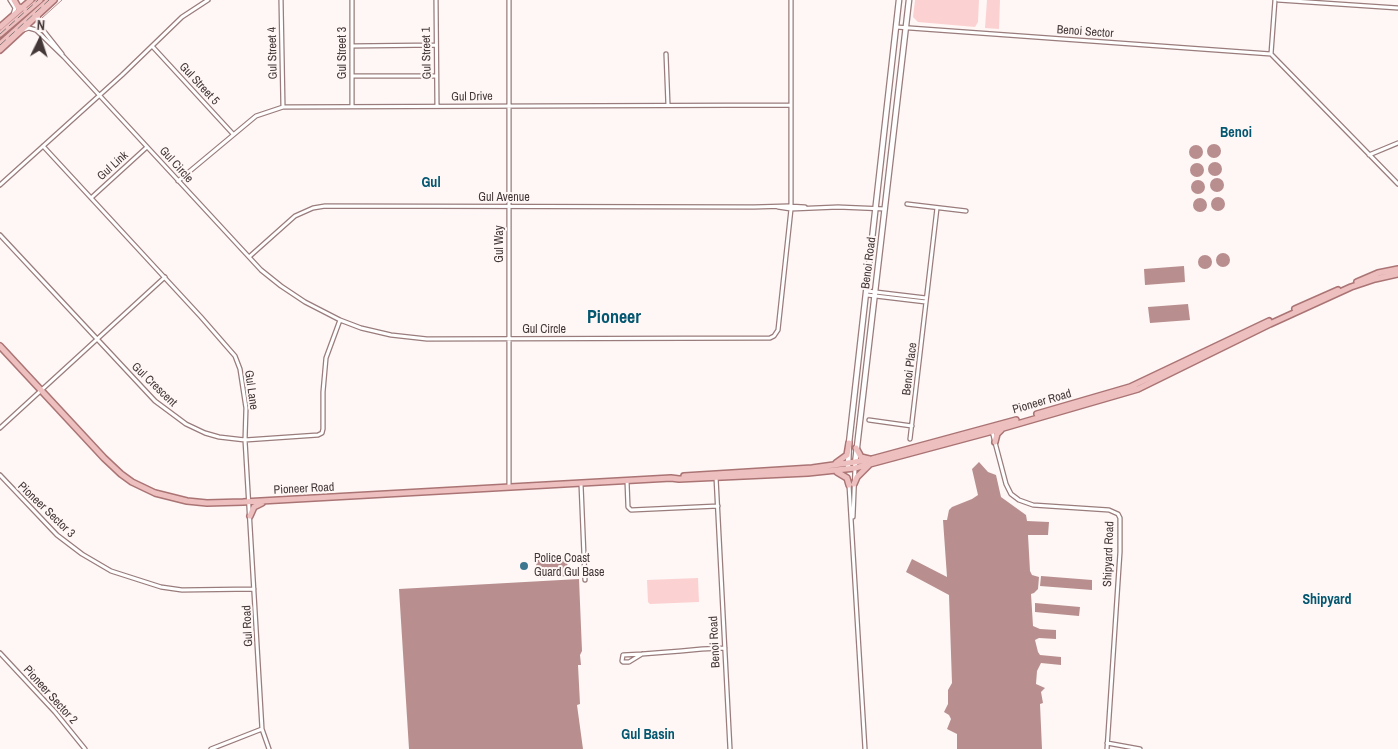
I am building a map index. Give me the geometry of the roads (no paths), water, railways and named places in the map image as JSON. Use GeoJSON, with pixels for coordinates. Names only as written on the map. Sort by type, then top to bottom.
{"type":"FeatureCollection","features":[{"type":"Feature","properties":{"kind":"main road"},"geometry":{"type":"LineString","coordinates":[[14,0],[18,7],[22,8],[39,0]]}},
{"type":"Feature","properties":{"kind":"main road"},"geometry":{"type":"LineString","coordinates":[[14,0],[20,4],[30,1]]}},
{"type":"Feature","properties":{"kind":"main road"},"geometry":{"type":"LineString","coordinates":[[0,34],[39,0]]}},
{"type":"Feature","properties":{"kind":"main road"},"geometry":{"type":"LineString","coordinates":[[0,44],[49,0]]}},
{"type":"Feature","properties":{"kind":"main road"},"geometry":{"type":"LineString","coordinates":[[0,50],[54,0]]}},
{"type":"Feature","properties":{"kind":"main road","name":"Benoi Road"},"geometry":{"type":"LineString","coordinates":[[848,466],[849,443],[899,0]]}},
{"type":"Feature","properties":{"kind":"main road","name":"Benoi Road"},"geometry":{"type":"LineString","coordinates":[[855,465],[909,0]]}},
{"type":"Feature","properties":{"kind":"main road"},"geometry":{"type":"LineString","coordinates":[[0,27],[30,1]]}},
{"type":"Feature","properties":{"kind":"main road","name":"Pioneer Road"},"geometry":{"type":"LineString","coordinates":[[0,346],[39,390],[112,466],[145,489],[165,497],[207,503],[249,502],[509,488],[678,476],[716,476],[832,468],[870,462],[992,429],[1130,387],[1326,295],[1378,273],[1398,269]]}},
{"type":"Feature","properties":{"kind":"main road","name":"Pioneer Road"},"geometry":{"type":"LineString","coordinates":[[973,434],[982,434],[992,429],[1004,428],[1138,389],[1270,324],[1352,287],[1398,274]]}},
{"type":"Feature","properties":{"kind":"main road"},"geometry":{"type":"LineString","coordinates":[[995,442],[996,434],[1004,428]]}},
{"type":"Feature","properties":{"kind":"main road"},"geometry":{"type":"LineString","coordinates":[[982,434],[995,442]]}},
{"type":"Feature","properties":{"kind":"main road"},"geometry":{"type":"LineString","coordinates":[[849,443],[846,455],[832,468],[844,475],[852,484],[870,462],[861,457],[856,448]]}},
{"type":"Feature","properties":{"kind":"main road"},"geometry":{"type":"LineString","coordinates":[[250,516],[252,510],[257,505],[270,501]]}},
{"type":"Feature","properties":{"kind":"street"},"geometry":{"type":"LineString","coordinates":[[10,0],[15,8],[11,17]]}},
{"type":"Feature","properties":{"kind":"street"},"geometry":{"type":"LineString","coordinates":[[0,185],[189,12],[208,0]]}},
{"type":"Feature","properties":{"kind":"street","name":"Gul Street 4"},"geometry":{"type":"LineString","coordinates":[[281,0],[283,107]]}},
{"type":"Feature","properties":{"kind":"street","name":"Gul Street 3"},"geometry":{"type":"LineString","coordinates":[[352,0],[352,106]]}},
{"type":"Feature","properties":{"kind":"street","name":"Gul Street 1"},"geometry":{"type":"LineString","coordinates":[[436,0],[437,106]]}},
{"type":"Feature","properties":{"kind":"street","name":"Gul Way"},"geometry":{"type":"LineString","coordinates":[[509,0],[509,488]]}},
{"type":"Feature","properties":{"kind":"street","name":"Gul Circle"},"geometry":{"type":"LineString","coordinates":[[18,33],[27,28],[36,30],[64,57],[261,270],[294,296],[340,320],[361,328],[427,339],[770,338],[778,330],[791,207],[791,0]]}},
{"type":"Feature","properties":{"kind":"street"},"geometry":{"type":"LineString","coordinates":[[1398,8],[1277,0],[1271,54],[1398,184]]}},
{"type":"Feature","properties":{"kind":"street","name":"Gul Circle"},"geometry":{"type":"LineString","coordinates":[[39,14],[37,20],[39,26],[64,57]]}},
{"type":"Feature","properties":{"kind":"street","name":"Benoi Sector"},"geometry":{"type":"LineString","coordinates":[[896,27],[1271,54]]}},
{"type":"Feature","properties":{"kind":"street"},"geometry":{"type":"LineString","coordinates":[[352,46],[436,45]]}},
{"type":"Feature","properties":{"kind":"street","name":"Gul Street 5"},"geometry":{"type":"LineString","coordinates":[[152,46],[233,134]]}},
{"type":"Feature","properties":{"kind":"street"},"geometry":{"type":"LineString","coordinates":[[666,54],[668,105]]}},
{"type":"Feature","properties":{"kind":"street"},"geometry":{"type":"LineString","coordinates":[[352,76],[436,76]]}},
{"type":"Feature","properties":{"kind":"street","name":"Gul Drive"},"geometry":{"type":"LineString","coordinates":[[178,181],[256,116],[283,107],[792,106]]}},
{"type":"Feature","properties":{"kind":"street"},"geometry":{"type":"LineString","coordinates":[[1369,155],[1398,143]]}},
{"type":"Feature","properties":{"kind":"street","name":"Gul Lane"},"geometry":{"type":"LineString","coordinates":[[43,146],[165,277],[235,356],[240,369],[245,396],[245,440],[249,502]]}},
{"type":"Feature","properties":{"kind":"street","name":"Gul Link"},"geometry":{"type":"LineString","coordinates":[[91,198],[148,147]]}},
{"type":"Feature","properties":{"kind":"street"},"geometry":{"type":"LineString","coordinates":[[907,204],[966,211]]}},
{"type":"Feature","properties":{"kind":"street","name":"Gul Avenue"},"geometry":{"type":"LineString","coordinates":[[248,257],[295,216],[313,208],[330,206],[885,209]]}},
{"type":"Feature","properties":{"kind":"street","name":"Benoi Place"},"geometry":{"type":"LineString","coordinates":[[910,439],[937,208]]}},
{"type":"Feature","properties":{"kind":"street","name":"Gul Crescent"},"geometry":{"type":"LineString","coordinates":[[0,234],[150,396],[177,418],[208,434],[219,437],[245,440],[318,435],[322,433],[322,394],[326,358],[340,320]]}},
{"type":"Feature","properties":{"kind":"street"},"geometry":{"type":"LineString","coordinates":[[0,428],[39,390],[165,277]]}},
{"type":"Feature","properties":{"kind":"street"},"geometry":{"type":"LineString","coordinates":[[867,293],[926,300]]}},
{"type":"Feature","properties":{"kind":"street"},"geometry":{"type":"LineString","coordinates":[[868,420],[912,426]]}},
{"type":"Feature","properties":{"kind":"street","name":"Shipyard Road"},"geometry":{"type":"LineString","coordinates":[[992,429],[1006,484],[1011,494],[1019,500],[1033,505],[1109,510],[1118,514],[1120,518],[1120,552],[1107,743]]}},
{"type":"Feature","properties":{"kind":"street","name":"Benoi Road"},"geometry":{"type":"LineString","coordinates":[[855,465],[852,484],[853,528],[865,749]]}},
{"type":"Feature","properties":{"kind":"street","name":"Benoi Road"},"geometry":{"type":"LineString","coordinates":[[848,466],[852,484]]}},
{"type":"Feature","properties":{"kind":"street","name":"Pioneer Sector 3"},"geometry":{"type":"LineString","coordinates":[[0,475],[57,535],[82,554],[111,571],[161,587],[182,590],[254,589]]}},
{"type":"Feature","properties":{"kind":"street","name":"Benoi Road"},"geometry":{"type":"LineString","coordinates":[[716,476],[730,749]]}},
{"type":"Feature","properties":{"kind":"street"},"geometry":{"type":"LineString","coordinates":[[627,481],[628,507],[632,510],[718,506]]}},
{"type":"Feature","properties":{"kind":"street"},"geometry":{"type":"LineString","coordinates":[[581,483],[585,580]]}},
{"type":"Feature","properties":{"kind":"street","name":"Gul Road"},"geometry":{"type":"LineString","coordinates":[[249,502],[262,729],[269,749]]}},
{"type":"Feature","properties":{"kind":"street"},"geometry":{"type":"LineString","coordinates":[[642,654],[629,662],[622,661],[623,655],[725,648]]}},
{"type":"Feature","properties":{"kind":"street","name":"Pioneer Sector 2"},"geometry":{"type":"LineString","coordinates":[[0,653],[85,749]]}},
{"type":"Feature","properties":{"kind":"street"},"geometry":{"type":"LineString","coordinates":[[211,749],[262,729]]}},
{"type":"Feature","properties":{"kind":"street"},"geometry":{"type":"LineString","coordinates":[[1107,749],[1107,743],[1140,749]]}},
{"type":"Feature","properties":{"kind":"waterway"},"geometry":{"type":"LineString","coordinates":[[42,18],[62,0]]}},
{"type":"Feature","properties":{"kind":"railway"},"geometry":{"type":"LineString","coordinates":[[0,34],[38,0]]}},
{"type":"Feature","properties":{"kind":"railway"},"geometry":{"type":"LineString","coordinates":[[0,45],[49,0]]}},
{"type":"Feature","properties":{"kind":"place","name":"Police Coast Guard Gul Base"},"geometry":{"type":"Point","coordinates":[524,566]}},
{"type":"Feature","properties":{"kind":"district","name":"Benoi"},"geometry":{"type":"Point","coordinates":[1236,133]}},
{"type":"Feature","properties":{"kind":"district","name":"Gul"},"geometry":{"type":"Point","coordinates":[431,183]}},
{"type":"Feature","properties":{"kind":"district","name":"Pioneer"},"geometry":{"type":"Point","coordinates":[614,318]}},
{"type":"Feature","properties":{"kind":"district","name":"Shipyard"},"geometry":{"type":"Point","coordinates":[1327,600]}},
{"type":"Feature","properties":{"kind":"district","name":"Gul Basin"},"geometry":{"type":"Point","coordinates":[648,735]}}]}
